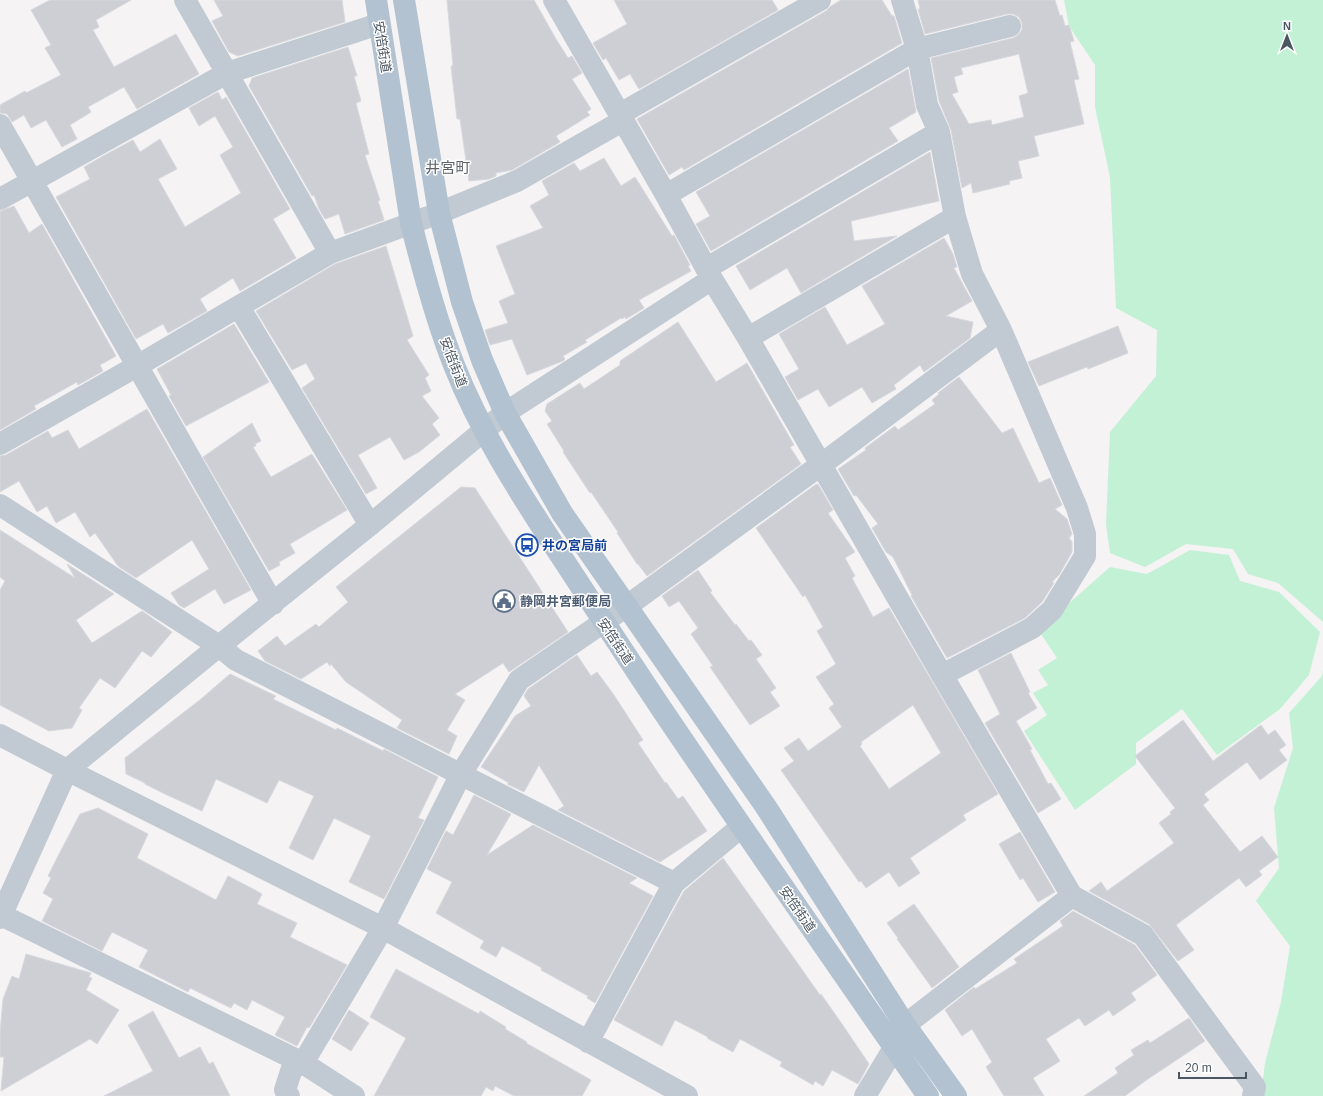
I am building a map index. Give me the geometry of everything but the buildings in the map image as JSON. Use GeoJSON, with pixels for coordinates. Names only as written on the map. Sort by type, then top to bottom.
{"type":"FeatureCollection","features":[{"type":"Feature","properties":{"kind":"main road","name":"安倍街道"},"geometry":{"type":"LineString","coordinates":[[376,0],[411,223],[439,321],[454,365],[484,431],[510,477],[604,622],[741,827],[928,1096]]}},
{"type":"Feature","properties":{"kind":"main road","name":"安倍街道"},"geometry":{"type":"LineString","coordinates":[[404,0],[439,213],[462,302],[482,360],[505,413],[562,513],[766,807],[905,1025],[956,1096]]}},
{"type":"Feature","properties":{"kind":"street"},"geometry":{"type":"LineString","coordinates":[[185,0],[330,253]]}},
{"type":"Feature","properties":{"kind":"street"},"geometry":{"type":"LineString","coordinates":[[554,0],[622,117],[710,274],[822,464],[942,675],[1072,896],[1143,935],[1255,1087],[1253,1096]]}},
{"type":"Feature","properties":{"kind":"street"},"geometry":{"type":"LineString","coordinates":[[0,444],[330,253],[439,213],[517,181],[820,0]]}},
{"type":"Feature","properties":{"kind":"street"},"geometry":{"type":"LineString","coordinates":[[902,0],[917,50],[927,105],[939,132],[955,217],[972,274],[1001,330],[1076,508],[1085,534],[1085,556],[1052,610],[1032,628],[942,675]]}},
{"type":"Feature","properties":{"kind":"street"},"geometry":{"type":"LineString","coordinates":[[0,199],[227,73],[379,24]]}},
{"type":"Feature","properties":{"kind":"street"},"geometry":{"type":"LineString","coordinates":[[666,195],[917,50],[1010,26]]}},
{"type":"Feature","properties":{"kind":"street"},"geometry":{"type":"LineString","coordinates":[[0,126],[272,604]]}},
{"type":"Feature","properties":{"kind":"street"},"geometry":{"type":"LineString","coordinates":[[354,1096],[299,1061],[2,911],[67,770],[370,525],[505,413],[710,274],[939,132]]}},
{"type":"Feature","properties":{"kind":"street"},"geometry":{"type":"LineString","coordinates":[[748,338],[955,217]]}},
{"type":"Feature","properties":{"kind":"street"},"geometry":{"type":"LineString","coordinates":[[239,307],[370,525]]}},
{"type":"Feature","properties":{"kind":"street"},"geometry":{"type":"LineString","coordinates":[[289,1096],[285,1090],[299,1061],[383,928],[461,774],[519,680],[627,606],[822,464],[1001,330]]}},
{"type":"Feature","properties":{"kind":"street"},"geometry":{"type":"LineString","coordinates":[[0,505],[219,646],[236,660],[674,883]]}},
{"type":"Feature","properties":{"kind":"street"},"geometry":{"type":"LineString","coordinates":[[0,735],[383,928],[687,1096]]}},
{"type":"Feature","properties":{"kind":"street"},"geometry":{"type":"LineString","coordinates":[[588,1042],[674,883],[741,827]]}},
{"type":"Feature","properties":{"kind":"street"},"geometry":{"type":"LineString","coordinates":[[865,1096],[894,1048],[905,1025],[1072,896]]}},
{"type":"Feature","properties":{"kind":"green space"},"geometry":{"type":"Polygon","coordinates":[[[1064,0],[1323,0],[1323,622],[1278,583],[1248,574],[1233,549],[1186,544],[1145,567],[1110,553],[1106,524],[1110,432],[1156,376],[1157,330],[1116,308],[1110,177],[1095,107],[1095,65],[1069,26],[1064,0]]]}},
{"type":"Feature","properties":{"kind":"green space"},"geometry":{"type":"Polygon","coordinates":[[[1190,550],[1229,555],[1240,581],[1279,592],[1320,632],[1309,675],[1280,709],[1217,755],[1182,709],[1136,743],[1136,764],[1075,810],[1024,731],[1047,715],[1033,693],[1048,685],[1038,670],[1057,658],[1039,631],[1110,567],[1147,574],[1190,550]]]}},
{"type":"Feature","properties":{"kind":"green space"},"geometry":{"type":"Polygon","coordinates":[[[1323,670],[1323,1096],[1261,1096],[1265,1063],[1281,1002],[1290,946],[1256,901],[1279,868],[1274,808],[1293,748],[1289,713],[1322,676],[1323,670]]]}},
{"type":"Feature","properties":{"kind":"place","name":"井の宮局前"},"geometry":{"type":"Point","coordinates":[527,545]}},
{"type":"Feature","properties":{"kind":"place","name":"静岡井宮郵便局"},"geometry":{"type":"Point","coordinates":[504,601]}},
{"type":"Feature","properties":{"kind":"district","name":"井宮町"},"geometry":{"type":"Point","coordinates":[448,168]}}]}
